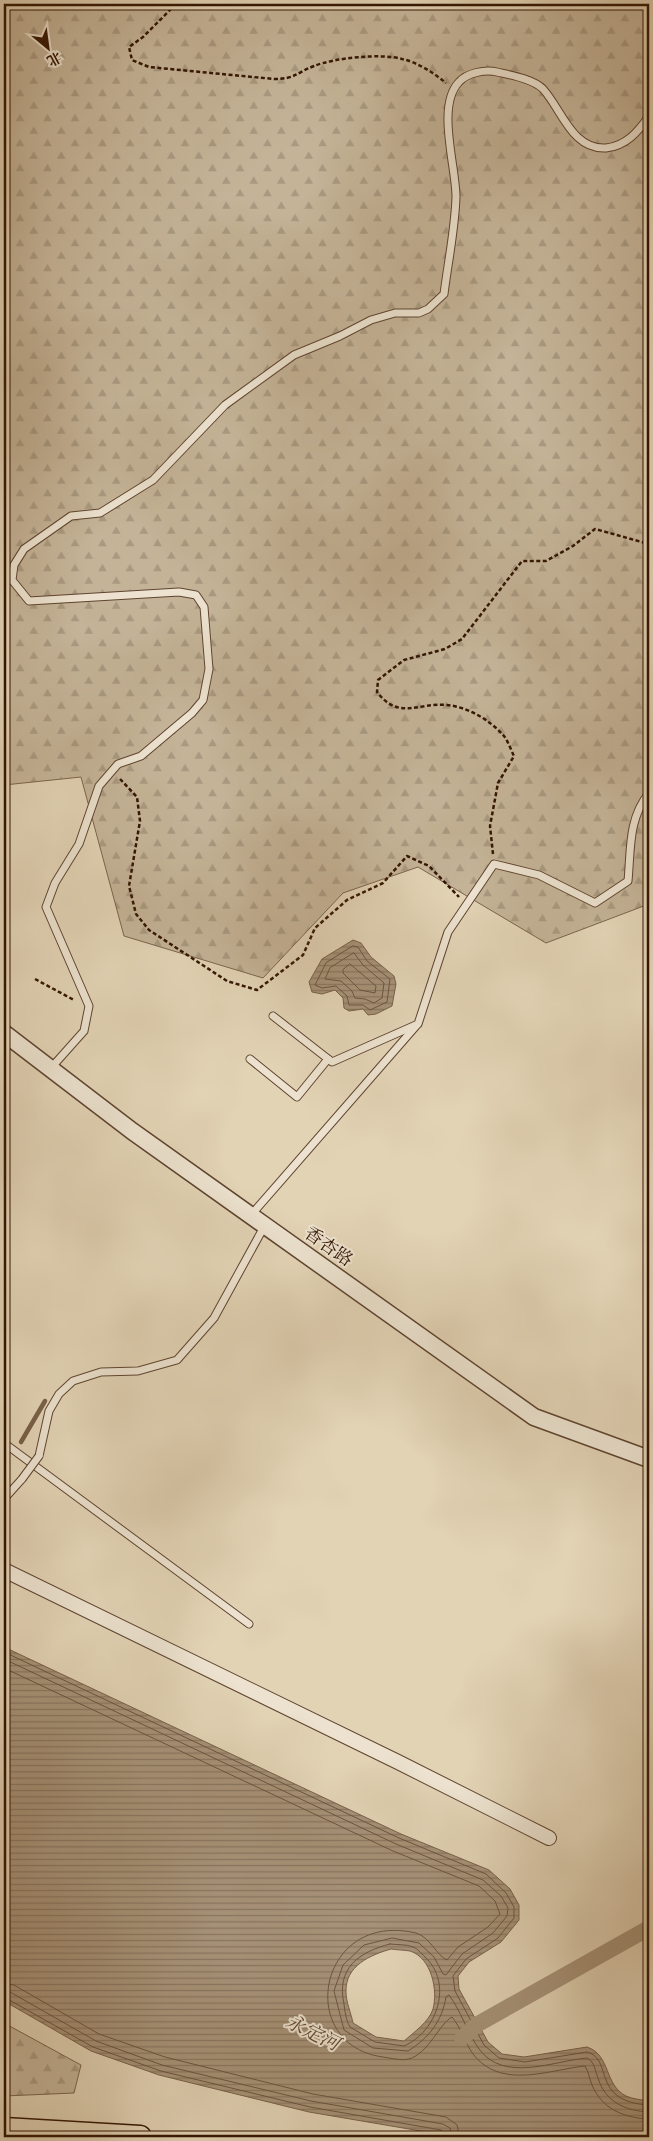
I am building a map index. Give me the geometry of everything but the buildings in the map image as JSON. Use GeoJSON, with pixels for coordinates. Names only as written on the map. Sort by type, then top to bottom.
{"type":"FeatureCollection","features":[{"type":"Feature","properties":{"kind":"highway"},"geometry":{"type":"LineString","coordinates":[[4,2129],[140,2137]]}},
{"type":"Feature","properties":{"kind":"street","name":"香杏路"},"geometry":{"type":"LineString","coordinates":[[4,1033],[132,1131],[534,1417],[649,1459]]}},
{"type":"Feature","properties":{"kind":"street"},"geometry":{"type":"LineString","coordinates":[[4,1570],[390,1757],[549,1838]]}},
{"type":"Feature","properties":{"kind":"lane"},"geometry":{"type":"LineString","coordinates":[[51,1069],[84,1030],[89,1006],[46,907],[55,883],[79,844],[99,786],[118,764],[141,756],[192,713],[203,700],[209,669],[204,607],[196,594],[179,592],[29,600],[12,580],[14,565],[24,549],[71,516],[100,513],[153,480],[225,406],[294,355],[340,336],[371,320],[395,314],[419,313],[428,309],[444,294],[456,196],[449,136],[449,97],[467,75],[490,70],[514,76],[542,88],[571,130],[586,145],[598,148],[618,146],[638,131],[649,116]]}},
{"type":"Feature","properties":{"kind":"lane"},"geometry":{"type":"LineString","coordinates":[[251,1215],[418,1024],[448,932],[494,864],[540,875],[562,888],[596,903],[628,881],[632,829],[638,807],[649,793]]}},
{"type":"Feature","properties":{"kind":"lane"},"geometry":{"type":"LineString","coordinates":[[273,1016],[332,1062],[418,1024]]}},
{"type":"Feature","properties":{"kind":"lane"},"geometry":{"type":"LineString","coordinates":[[250,1059],[297,1097],[328,1059]]}},
{"type":"Feature","properties":{"kind":"lane"},"geometry":{"type":"LineString","coordinates":[[4,1499],[39,1456],[49,1410],[59,1394],[73,1381],[101,1372],[138,1371],[177,1360],[214,1318],[265,1225]]}},
{"type":"Feature","properties":{"kind":"lane"},"geometry":{"type":"LineString","coordinates":[[4,1443],[249,1624]]}},
{"type":"Feature","properties":{"kind":"path"},"geometry":{"type":"LineString","coordinates":[[176,4],[143,37],[129,47],[132,60],[149,67],[291,79],[314,66],[344,60],[381,57],[396,58],[403,59],[435,74],[454,89]]}},
{"type":"Feature","properties":{"kind":"path"},"geometry":{"type":"LineString","coordinates":[[494,864],[490,826],[498,783],[514,756],[505,736],[477,714],[447,705],[401,710],[383,701],[377,692],[378,680],[404,660],[445,649],[462,638],[522,561],[546,560],[573,546],[595,528],[649,544]]}},
{"type":"Feature","properties":{"kind":"path"},"geometry":{"type":"LineString","coordinates":[[112,771],[137,797],[140,821],[128,886],[136,914],[149,930],[228,981],[257,990],[303,955],[315,928],[346,900],[383,883],[407,856],[429,866],[466,905]]}},
{"type":"Feature","properties":{"kind":"path"},"geometry":{"type":"LineString","coordinates":[[35,979],[89,1006]]}},
{"type":"Feature","properties":{"kind":"green space"},"geometry":{"type":"Polygon","coordinates":[[[4,4],[649,4],[649,904],[546,943],[418,867],[343,893],[263,978],[124,936],[81,777],[4,785],[4,4]]]}},
{"type":"Feature","properties":{"kind":"green space"},"geometry":{"type":"Polygon","coordinates":[[[4,2023],[81,2065],[74,2093],[4,2096],[4,2023]]]}},
{"type":"Feature","properties":{"kind":"water"},"geometry":{"type":"Polygon","coordinates":[[[353,940],[361,943],[371,957],[394,976],[396,984],[392,1006],[376,1014],[368,1015],[363,1009],[349,1011],[344,1008],[343,998],[335,990],[322,994],[312,992],[309,982],[322,959],[353,940]]]}},
{"type":"Feature","properties":{"kind":"water","name":"永定河"},"geometry":{"type":"Polygon","coordinates":[[[4,1647],[401,1834],[489,1870],[510,1889],[519,1905],[519,1920],[501,1942],[469,1962],[458,1976],[459,1989],[488,2042],[502,2054],[524,2057],[587,2047],[595,2051],[600,2056],[610,2078],[619,2091],[629,2097],[649,2101],[649,2137],[456,2137],[309,2112],[159,2075],[91,2051],[4,2001],[4,1647]],[[391,1949],[367,1958],[354,1969],[347,1983],[346,1996],[353,2023],[376,2037],[404,2041],[431,2014],[435,1993],[434,1985],[424,1960],[410,1951],[391,1949]]]}},
{"type":"Feature","properties":{"kind":"waterway"},"geometry":{"type":"LineString","coordinates":[[21,1442],[45,1401]]}},
{"type":"Feature","properties":{"kind":"waterway"},"geometry":{"type":"LineString","coordinates":[[462,2038],[478,2024],[649,1928]]}}]}
